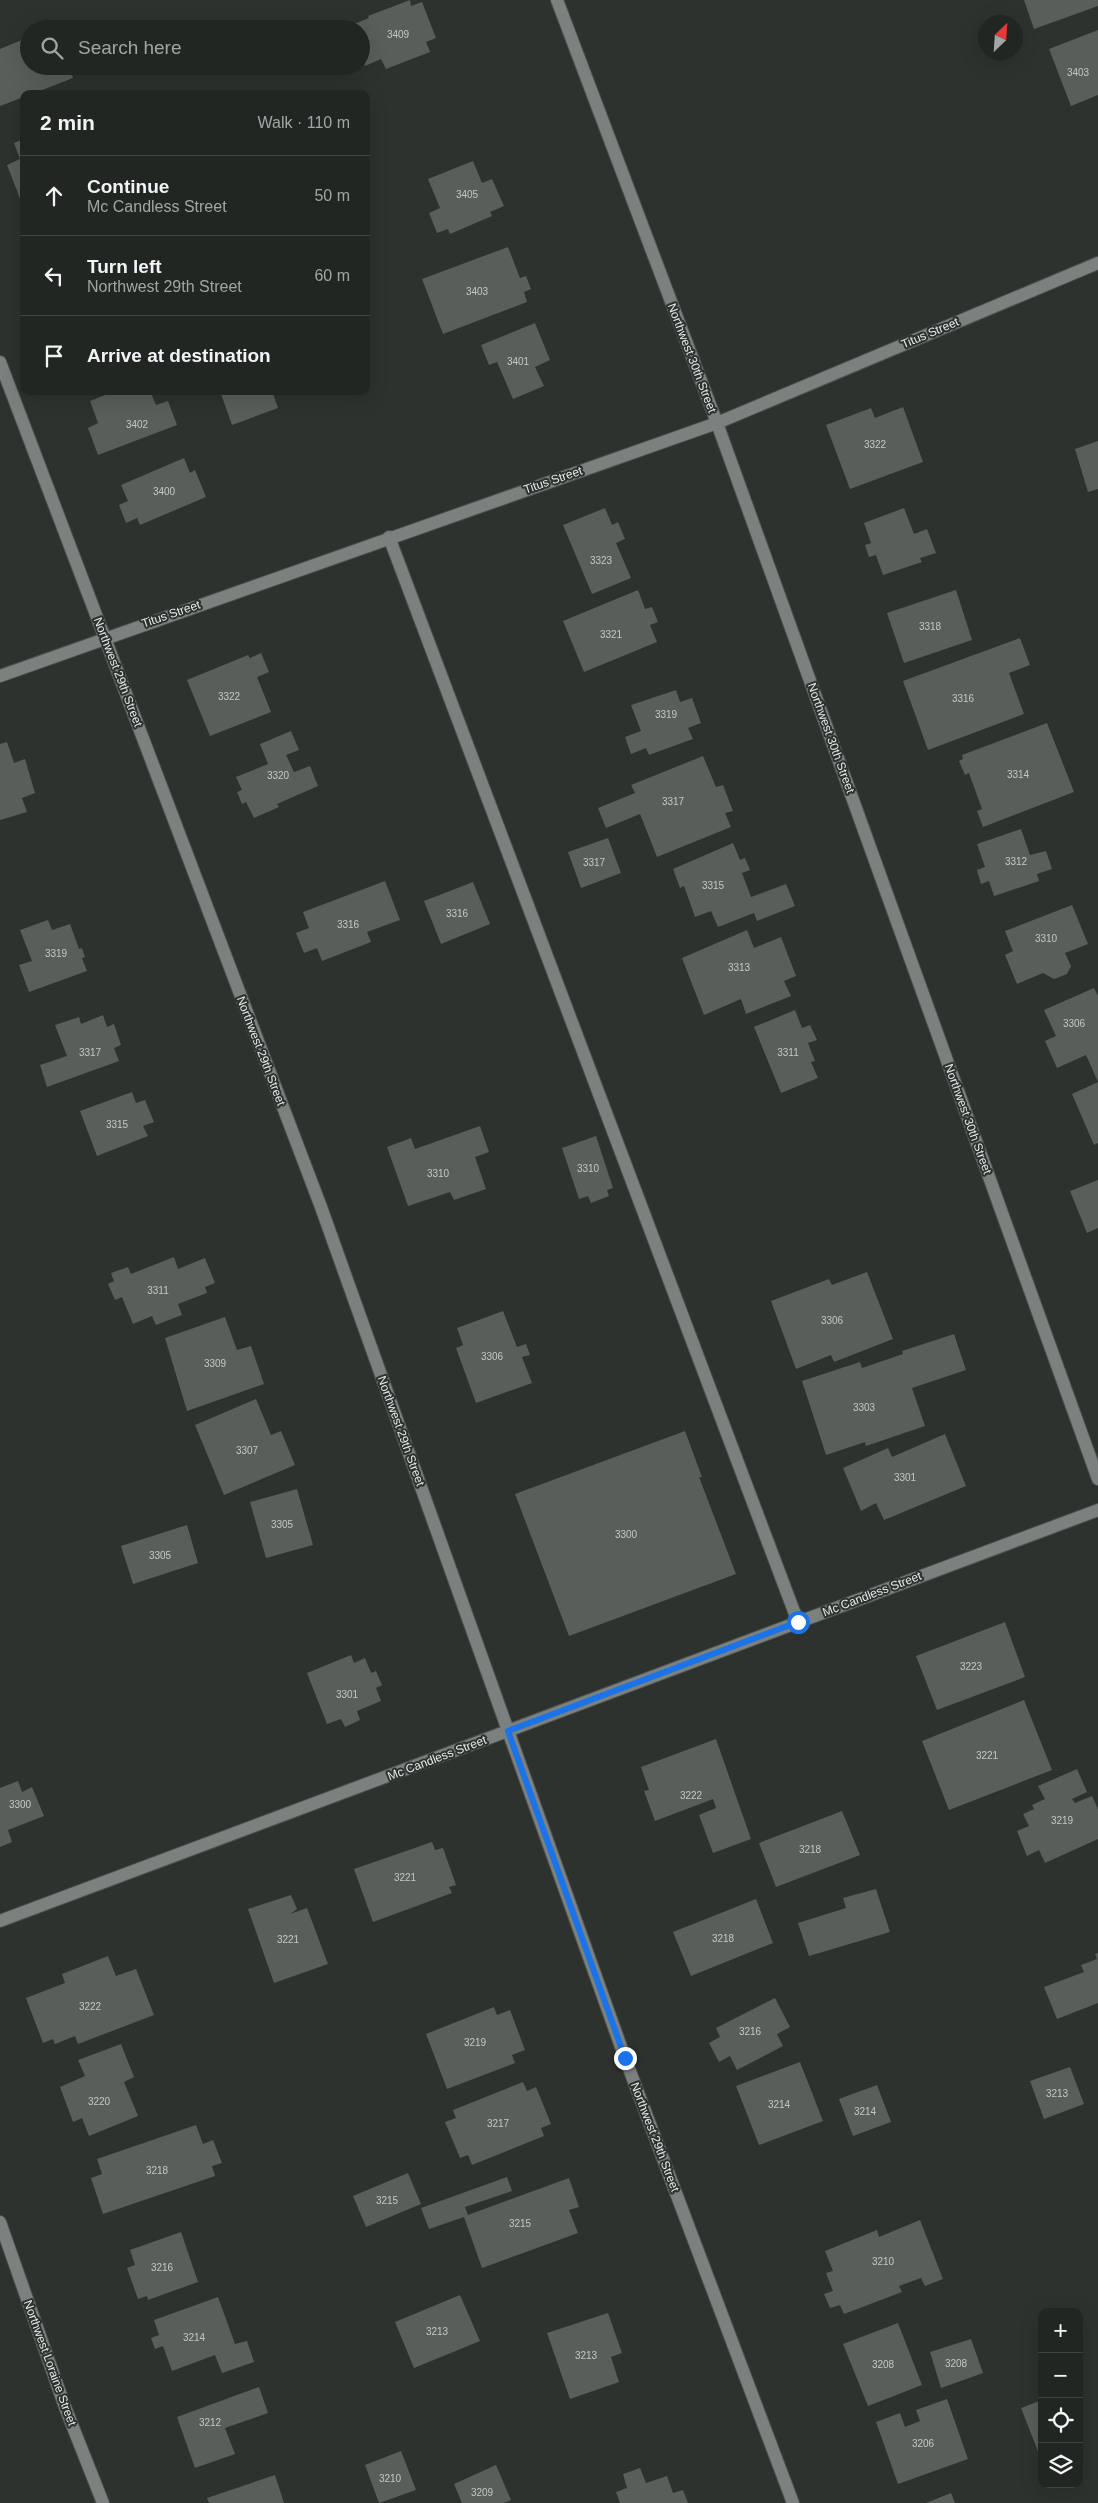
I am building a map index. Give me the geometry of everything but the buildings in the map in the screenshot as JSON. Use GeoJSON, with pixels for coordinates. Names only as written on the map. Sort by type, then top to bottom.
{"type":"FeatureCollection","features":[{"type":"Feature","properties":{"kind":"street","name":"Northwest 30th Street"},"geometry":{"type":"LineString","coordinates":[[557,0],[717,423],[1098,1479]]}},
{"type":"Feature","properties":{"kind":"street","name":"Titus Street"},"geometry":{"type":"LineString","coordinates":[[0,676],[104,637],[717,423],[1098,262]]}},
{"type":"Feature","properties":{"kind":"street","name":"Northwest 29th Street"},"geometry":{"type":"LineString","coordinates":[[0,362],[321,1207],[625,2058],[793,2503]]}},
{"type":"Feature","properties":{"kind":"street"},"geometry":{"type":"LineString","coordinates":[[389,537],[798,1622]]}},
{"type":"Feature","properties":{"kind":"street","name":"Mc Candless Street"},"geometry":{"type":"LineString","coordinates":[[0,1921],[1098,1510]]}},
{"type":"Feature","properties":{"kind":"street","name":"Northwest Loraine Street"},"geometry":{"type":"LineString","coordinates":[[0,2222],[65,2407],[103,2503]]}},
{"type":"Feature","properties":{"kind":"route"},"geometry":{"type":"LineString","coordinates":[[625,2058],[508,1731],[798,1622]]}}]}
